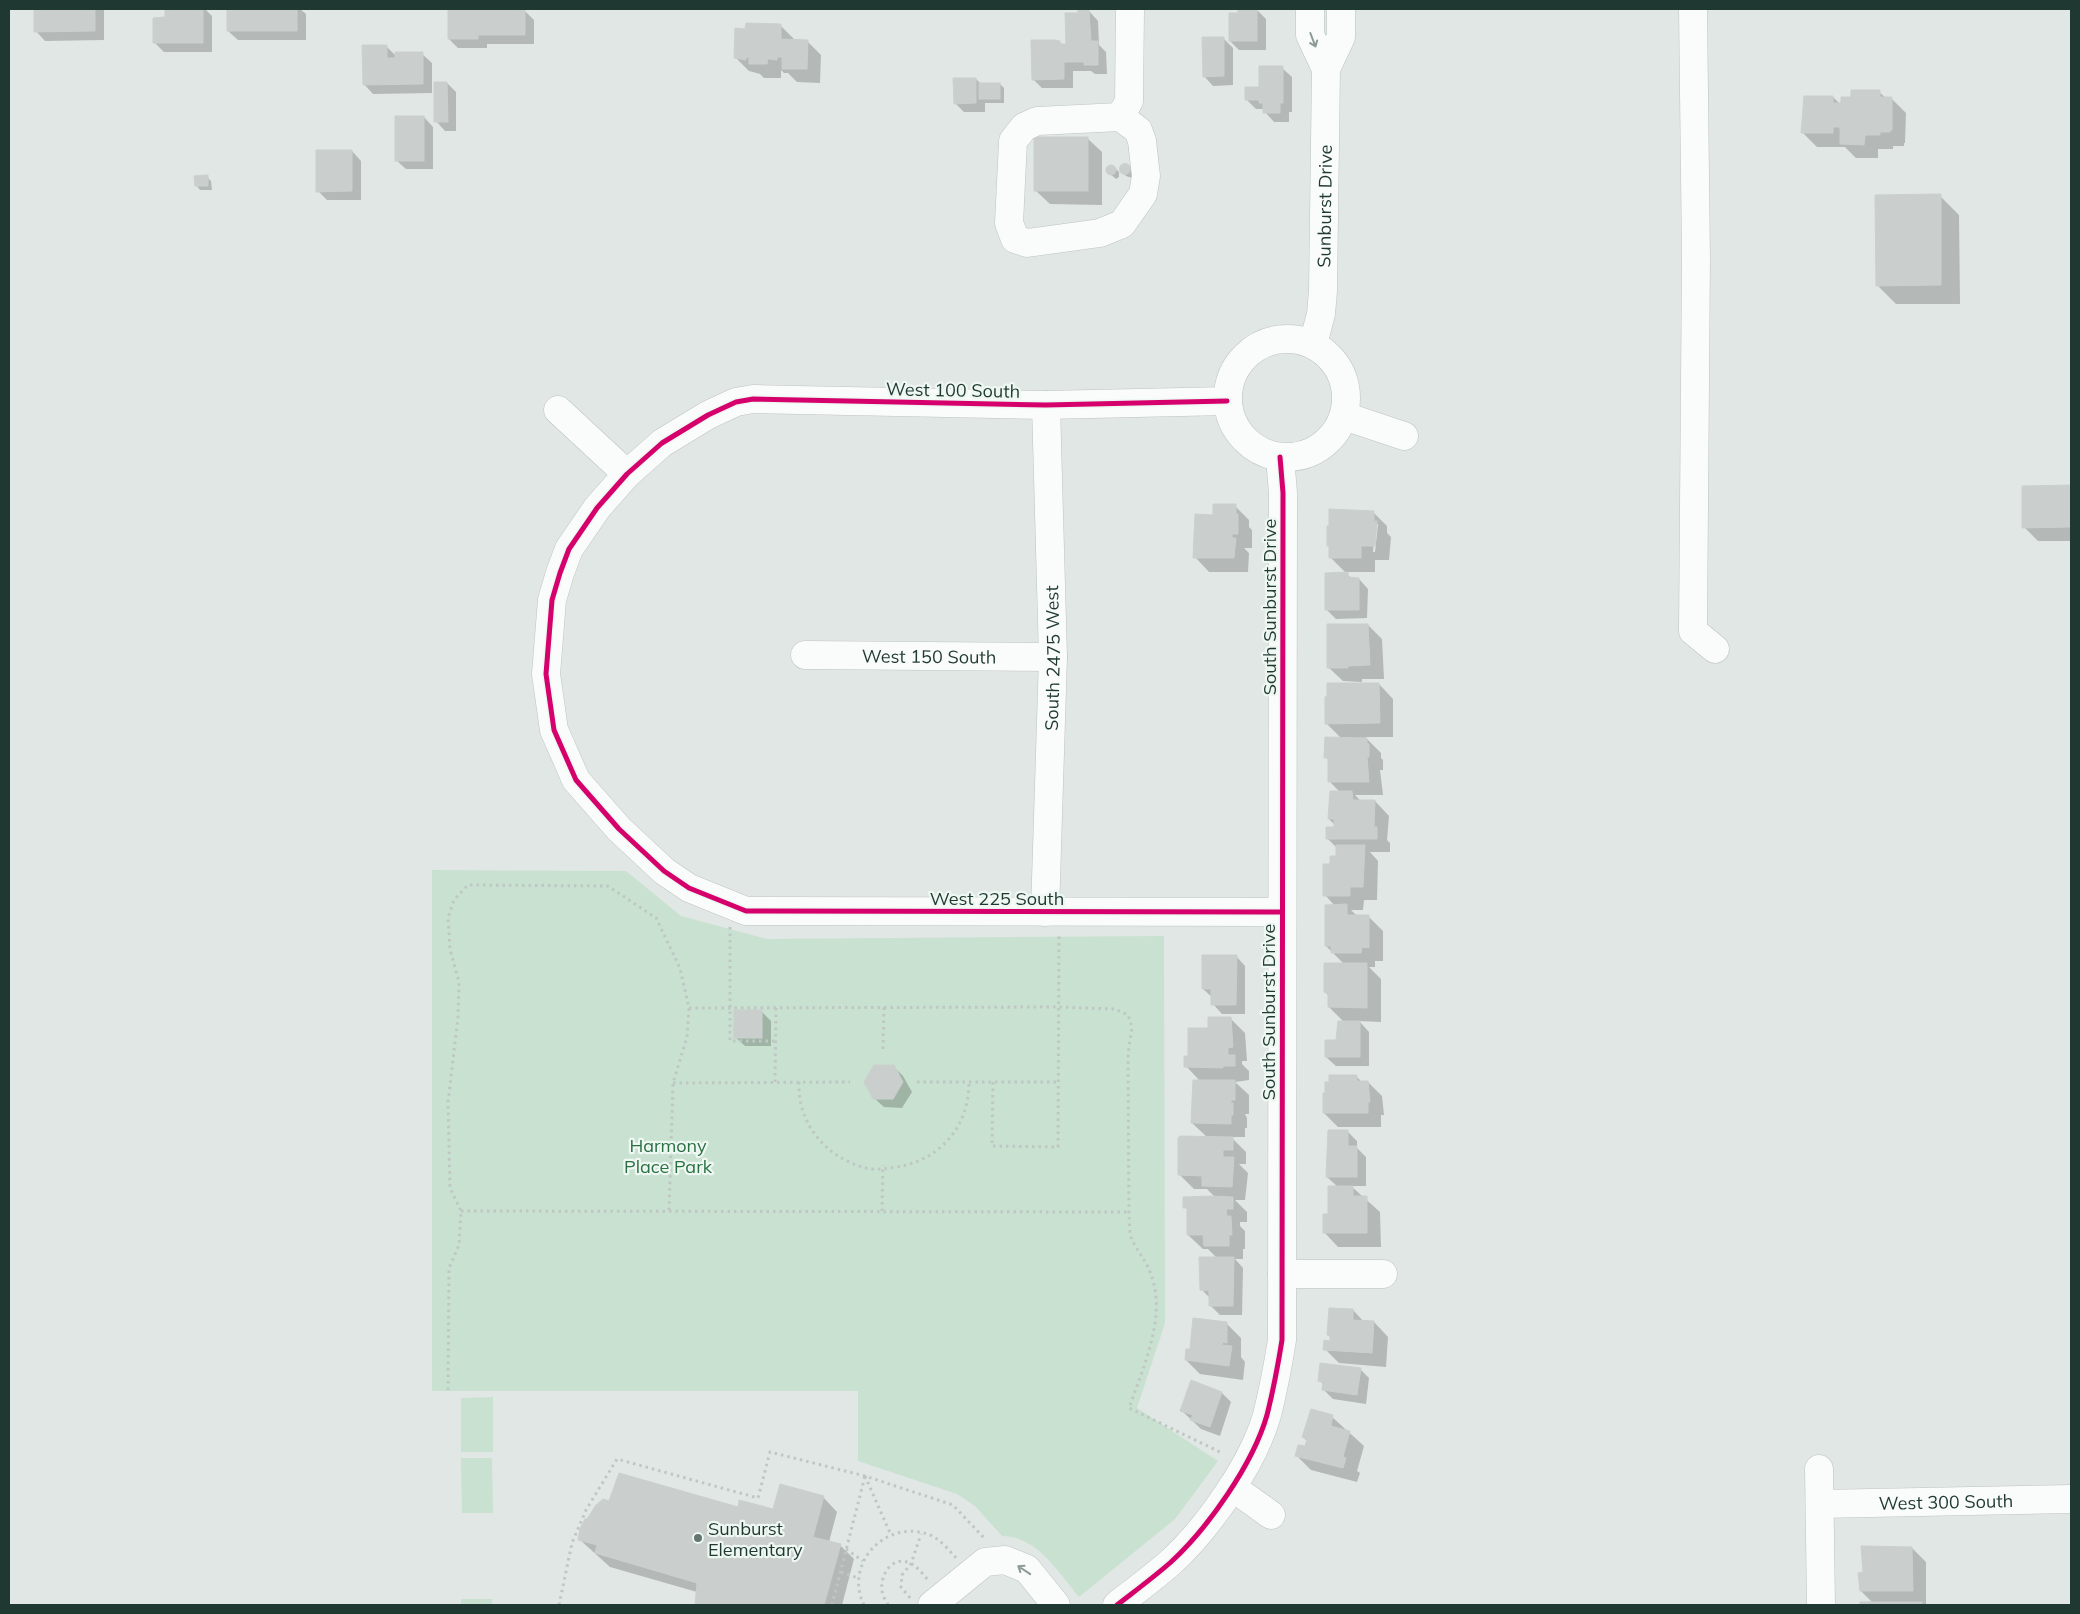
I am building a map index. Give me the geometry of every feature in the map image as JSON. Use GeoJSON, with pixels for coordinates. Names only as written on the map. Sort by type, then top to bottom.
{"type":"FeatureCollection","features":[{"type":"Feature","properties":{"kind":"street"},"geometry":{"type":"LineString","coordinates":[[1120,117],[1129,100],[1130,9]]}},
{"type":"Feature","properties":{"kind":"street","name":"Sunburst Drive"},"geometry":{"type":"LineString","coordinates":[[1310,9],[1310,35],[1326,69]]}},
{"type":"Feature","properties":{"kind":"street","name":"Sunburst Drive"},"geometry":{"type":"LineString","coordinates":[[1313,344],[1321,314],[1323,291],[1326,69],[1341,37],[1341,9]]}},
{"type":"Feature","properties":{"kind":"street"},"geometry":{"type":"LineString","coordinates":[[1693,9],[1696,258],[1693,630],[1715,649]]}},
{"type":"Feature","properties":{"kind":"street"},"geometry":{"type":"LineString","coordinates":[[1120,117],[1138,130],[1142,141],[1146,176],[1143,194],[1122,224],[1100,233],[1027,243],[1015,239],[1009,223],[1013,141],[1024,127],[1037,121],[1120,117]]}},
{"type":"Feature","properties":{"kind":"street"},"geometry":{"type":"LineString","coordinates":[[1293,339],[1313,344],[1327,354],[1338,367],[1347,399],[1344,416],[1334,434],[1319,448],[1300,456],[1280,457],[1263,453],[1249,445],[1238,432],[1230,417],[1226,401],[1229,380],[1238,362],[1253,348],[1272,340],[1293,339]]}},
{"type":"Feature","properties":{"kind":"street","name":"West 100 South"},"geometry":{"type":"LineString","coordinates":[[627,474],[662,443],[708,415],[736,402],[753,399],[1046,405],[1226,401]]}},
{"type":"Feature","properties":{"kind":"street","name":"South 2475 West"},"geometry":{"type":"LineString","coordinates":[[1046,405],[1053,657],[1052,923]]}},
{"type":"Feature","properties":{"kind":"street"},"geometry":{"type":"LineString","coordinates":[[558,410],[627,474]]}},
{"type":"Feature","properties":{"kind":"street"},"geometry":{"type":"LineString","coordinates":[[1344,416],[1404,436]]}},
{"type":"Feature","properties":{"kind":"street","name":"South Sunburst Drive"},"geometry":{"type":"LineString","coordinates":[[1229,1491],[1247,1462],[1266,1417],[1282,1340],[1282,493],[1280,457]]}},
{"type":"Feature","properties":{"kind":"street","name":"West 225 South"},"geometry":{"type":"LineString","coordinates":[[627,474],[597,508],[570,549],[560,573],[552,600],[546,674],[554,730],[576,780],[619,829],[664,872],[689,888],[746,911],[1052,923],[1282,912]]}},
{"type":"Feature","properties":{"kind":"street","name":"West 150 South"},"geometry":{"type":"LineString","coordinates":[[805,654],[1053,657]]}},
{"type":"Feature","properties":{"kind":"street"},"geometry":{"type":"LineString","coordinates":[[1282,1274],[1383,1274]]}},
{"type":"Feature","properties":{"kind":"street"},"geometry":{"type":"LineString","coordinates":[[1819,1468],[1822,1605]]}},
{"type":"Feature","properties":{"kind":"street"},"geometry":{"type":"LineString","coordinates":[[1117,1605],[1171,1562],[1196,1536],[1229,1491],[1271,1515]]}},
{"type":"Feature","properties":{"kind":"street","name":"West 300 South"},"geometry":{"type":"LineString","coordinates":[[1820,1504],[2071,1499]]}},
{"type":"Feature","properties":{"kind":"street"},"geometry":{"type":"LineString","coordinates":[[924,1595],[985,1562],[1005,1560],[1027,1569],[1056,1605]]}},
{"type":"Feature","properties":{"kind":"path"},"geometry":{"type":"LineString","coordinates":[[448,1390],[449,1268],[459,1245],[460,1211],[450,1188],[448,1102],[458,1017],[459,982],[450,949],[448,918],[454,900],[468,885],[608,886],[656,918],[680,968],[689,1008],[686,1037],[673,1083],[669,1211]]}},
{"type":"Feature","properties":{"kind":"path"},"geometry":{"type":"LineString","coordinates":[[993,1082],[992,1146],[1058,1147],[1059,1006],[1052,923]]}},
{"type":"Feature","properties":{"kind":"path"},"geometry":{"type":"LineString","coordinates":[[730,927],[730,1041],[775,1041]]}},
{"type":"Feature","properties":{"kind":"path"},"geometry":{"type":"LineString","coordinates":[[689,1008],[1059,1006],[1115,1009],[1128,1015],[1132,1027],[1128,1054],[1129,1212],[1131,1238],[1147,1263],[1154,1284],[1155,1317],[1150,1349],[1129,1408],[1222,1453]]}},
{"type":"Feature","properties":{"kind":"path"},"geometry":{"type":"LineString","coordinates":[[883,1049],[884,1007]]}},
{"type":"Feature","properties":{"kind":"path"},"geometry":{"type":"LineString","coordinates":[[775,1082],[776,1008]]}},
{"type":"Feature","properties":{"kind":"path"},"geometry":{"type":"LineString","coordinates":[[798,1082],[798,1097],[804,1117],[818,1142],[838,1156],[866,1168],[899,1167],[927,1158],[953,1136],[962,1119],[969,1097],[969,1082]]}},
{"type":"Feature","properties":{"kind":"path"},"geometry":{"type":"LineString","coordinates":[[673,1083],[850,1082]]}},
{"type":"Feature","properties":{"kind":"path"},"geometry":{"type":"LineString","coordinates":[[917,1082],[1058,1082]]}},
{"type":"Feature","properties":{"kind":"path"},"geometry":{"type":"LineString","coordinates":[[882,1212],[883,1167]]}},
{"type":"Feature","properties":{"kind":"path"},"geometry":{"type":"LineString","coordinates":[[460,1211],[1129,1212]]}},
{"type":"Feature","properties":{"kind":"path"},"geometry":{"type":"LineString","coordinates":[[559,1605],[572,1543],[586,1510],[617,1459],[758,1498],[770,1452],[865,1476],[953,1505],[989,1543]]}},
{"type":"Feature","properties":{"kind":"path"},"geometry":{"type":"LineString","coordinates":[[865,1476],[891,1535]]}},
{"type":"Feature","properties":{"kind":"path"},"geometry":{"type":"LineString","coordinates":[[832,1605],[865,1476]]}},
{"type":"Feature","properties":{"kind":"path"},"geometry":{"type":"LineString","coordinates":[[864,1605],[861,1600],[858,1578],[863,1561],[875,1544],[891,1535],[908,1532],[930,1535],[938,1540],[959,1561]]}},
{"type":"Feature","properties":{"kind":"path"},"geometry":{"type":"LineString","coordinates":[[888,1605],[882,1590],[886,1569],[895,1562],[907,1562],[911,1564],[921,1571],[924,1595],[900,1588],[902,1575],[911,1564],[921,1534]]}},
{"type":"Feature","properties":{"kind":"path"},"geometry":{"type":"LineString","coordinates":[[846,1549],[863,1561]]}},
{"type":"Feature","properties":{"kind":"path"},"geometry":{"type":"LineString","coordinates":[[841,1572],[858,1578]]}},
{"type":"Feature","properties":{"kind":"green space","name":"Harmony Place Park"},"geometry":{"type":"Polygon","coordinates":[[[432,870],[626,871],[681,916],[767,939],[1164,936],[1165,1323],[1137,1408],[1218,1461],[1175,1519],[1079,1597],[1046,1557],[1026,1542],[1002,1536],[975,1506],[957,1494],[858,1461],[858,1391],[432,1391],[432,870]]]}},
{"type":"Feature","properties":{"kind":"green space"},"geometry":{"type":"Polygon","coordinates":[[[493,1397],[493,1452],[461,1452],[461,1398],[493,1397]]]}},
{"type":"Feature","properties":{"kind":"green space"},"geometry":{"type":"Polygon","coordinates":[[[461,1458],[492,1458],[493,1513],[462,1513],[461,1458]]]}},
{"type":"Feature","properties":{"kind":"green space"},"geometry":{"type":"Polygon","coordinates":[[[461,1599],[492,1599],[492,1605],[461,1605],[461,1599]]]}},
{"type":"Feature","properties":{"kind":"building"},"geometry":{"type":"Polygon","coordinates":[[[34,9],[95,9],[95,31],[34,32],[34,9]]]}},
{"type":"Feature","properties":{"kind":"building"},"geometry":{"type":"Polygon","coordinates":[[[165,9],[203,9],[203,43],[153,43],[153,18],[165,17],[165,9]]]}},
{"type":"Feature","properties":{"kind":"building"},"geometry":{"type":"Polygon","coordinates":[[[227,9],[297,9],[297,31],[227,31],[227,9]]]}},
{"type":"Feature","properties":{"kind":"building"},"geometry":{"type":"Polygon","coordinates":[[[448,9],[525,9],[525,35],[478,35],[478,39],[448,39],[448,9]]]}},
{"type":"Feature","properties":{"kind":"building"},"geometry":{"type":"Polygon","coordinates":[[[1238,9],[1257,9],[1257,41],[1229,41],[1229,13],[1238,13],[1238,9]]]}},
{"type":"Feature","properties":{"kind":"building"},"geometry":{"type":"Polygon","coordinates":[[[1078,10],[1089,10],[1091,41],[1098,41],[1098,65],[1084,65],[1084,62],[1064,62],[1064,79],[1032,80],[1031,40],[1055,40],[1060,41],[1060,44],[1066,44],[1065,13],[1078,13],[1078,10]]]}},
{"type":"Feature","properties":{"kind":"building"},"geometry":{"type":"Polygon","coordinates":[[[746,23],[781,24],[781,39],[808,40],[807,69],[782,69],[782,57],[777,57],[777,60],[768,58],[767,64],[749,64],[749,57],[746,57],[746,60],[734,58],[735,28],[745,29],[746,23]]]}},
{"type":"Feature","properties":{"kind":"building"},"geometry":{"type":"Polygon","coordinates":[[[1202,37],[1224,37],[1224,76],[1203,77],[1202,37]]]}},
{"type":"Feature","properties":{"kind":"building"},"geometry":{"type":"Polygon","coordinates":[[[362,45],[387,45],[387,58],[395,58],[395,52],[423,52],[423,84],[363,85],[362,45]]]}},
{"type":"Feature","properties":{"kind":"building"},"geometry":{"type":"Polygon","coordinates":[[[1259,66],[1283,66],[1283,103],[1280,103],[1280,113],[1263,113],[1263,103],[1259,103],[1259,100],[1245,100],[1245,87],[1259,87],[1259,66]]]}},
{"type":"Feature","properties":{"kind":"building"},"geometry":{"type":"Polygon","coordinates":[[[953,78],[976,78],[976,103],[954,104],[953,78]]]}},
{"type":"Feature","properties":{"kind":"building"},"geometry":{"type":"Polygon","coordinates":[[[434,82],[447,82],[448,122],[434,122],[434,82]]]}},
{"type":"Feature","properties":{"kind":"building"},"geometry":{"type":"Polygon","coordinates":[[[979,83],[1000,83],[1000,99],[979,99],[979,83]]]}},
{"type":"Feature","properties":{"kind":"building"},"geometry":{"type":"Polygon","coordinates":[[[1851,90],[1880,90],[1880,97],[1892,97],[1892,130],[1890,132],[1880,132],[1880,135],[1865,135],[1864,145],[1840,144],[1840,127],[1833,127],[1833,133],[1801,133],[1804,96],[1833,96],[1833,103],[1841,103],[1841,97],[1851,97],[1851,90]]]}},
{"type":"Feature","properties":{"kind":"building"},"geometry":{"type":"Polygon","coordinates":[[[395,116],[424,116],[424,161],[395,161],[395,116]]]}},
{"type":"Feature","properties":{"kind":"building"},"geometry":{"type":"Polygon","coordinates":[[[1034,137],[1088,137],[1088,191],[1034,191],[1034,137]]]}},
{"type":"Feature","properties":{"kind":"building"},"geometry":{"type":"Polygon","coordinates":[[[316,150],[352,150],[352,191],[316,192],[316,150]]]}},
{"type":"Feature","properties":{"kind":"building"},"geometry":{"type":"Polygon","coordinates":[[[1125,163],[1131,169],[1125,175],[1119,169],[1125,163]]]}},
{"type":"Feature","properties":{"kind":"building"},"geometry":{"type":"Polygon","coordinates":[[[1109,165],[1113,165],[1116,170],[1115,174],[1109,175],[1106,172],[1106,168],[1109,165]]]}},
{"type":"Feature","properties":{"kind":"building"},"geometry":{"type":"Polygon","coordinates":[[[208,175],[208,186],[195,186],[194,176],[208,175]]]}},
{"type":"Feature","properties":{"kind":"building"},"geometry":{"type":"Polygon","coordinates":[[[1941,194],[1941,285],[1876,286],[1875,195],[1941,194]]]}},
{"type":"Feature","properties":{"kind":"building"},"geometry":{"type":"Polygon","coordinates":[[[2071,485],[2071,527],[2022,528],[2022,486],[2071,485]]]}},
{"type":"Feature","properties":{"kind":"building"},"geometry":{"type":"Polygon","coordinates":[[[1213,504],[1236,504],[1238,534],[1232,534],[1232,538],[1236,538],[1234,558],[1193,558],[1195,514],[1213,515],[1213,504]]]}},
{"type":"Feature","properties":{"kind":"building"},"geometry":{"type":"Polygon","coordinates":[[[1329,509],[1374,511],[1374,521],[1377,521],[1375,546],[1361,546],[1361,558],[1329,558],[1327,526],[1329,526],[1329,509]]]}},
{"type":"Feature","properties":{"kind":"building"},"geometry":{"type":"Polygon","coordinates":[[[1348,572],[1348,577],[1359,578],[1359,610],[1325,610],[1325,573],[1348,572]]]}},
{"type":"Feature","properties":{"kind":"building"},"geometry":{"type":"Polygon","coordinates":[[[1327,624],[1368,624],[1370,665],[1327,668],[1327,624]]]}},
{"type":"Feature","properties":{"kind":"building"},"geometry":{"type":"Polygon","coordinates":[[[1327,683],[1379,683],[1380,723],[1325,724],[1327,683]]]}},
{"type":"Feature","properties":{"kind":"building"},"geometry":{"type":"Polygon","coordinates":[[[1325,737],[1367,738],[1367,744],[1369,744],[1369,757],[1367,757],[1369,782],[1328,782],[1328,758],[1324,758],[1325,737]]]}},
{"type":"Feature","properties":{"kind":"building"},"geometry":{"type":"Polygon","coordinates":[[[1330,791],[1352,791],[1353,800],[1375,800],[1374,827],[1377,827],[1377,839],[1326,839],[1326,827],[1334,827],[1334,819],[1328,819],[1330,791]]]}},
{"type":"Feature","properties":{"kind":"building"},"geometry":{"type":"Polygon","coordinates":[[[1336,845],[1365,845],[1363,887],[1350,887],[1350,896],[1323,896],[1323,864],[1330,864],[1330,856],[1336,856],[1336,845]]]}},
{"type":"Feature","properties":{"kind":"building"},"geometry":{"type":"Polygon","coordinates":[[[1347,904],[1347,915],[1369,915],[1369,948],[1362,947],[1361,953],[1331,953],[1331,946],[1325,946],[1325,905],[1347,904]]]}},
{"type":"Feature","properties":{"kind":"building"},"geometry":{"type":"Polygon","coordinates":[[[1202,955],[1237,955],[1236,1005],[1211,1005],[1211,989],[1202,989],[1202,955]]]}},
{"type":"Feature","properties":{"kind":"building"},"geometry":{"type":"Polygon","coordinates":[[[1324,963],[1367,963],[1367,1008],[1328,1007],[1328,993],[1324,992],[1324,963]]]}},
{"type":"Feature","properties":{"kind":"building"},"geometry":{"type":"Polygon","coordinates":[[[734,1010],[762,1010],[762,1038],[734,1038],[734,1010]]]}},
{"type":"Feature","properties":{"kind":"building"},"geometry":{"type":"Polygon","coordinates":[[[1208,1017],[1231,1017],[1233,1047],[1228,1048],[1228,1055],[1235,1055],[1235,1066],[1223,1066],[1223,1068],[1184,1067],[1184,1056],[1188,1056],[1188,1028],[1208,1028],[1208,1017]]]}},
{"type":"Feature","properties":{"kind":"building"},"geometry":{"type":"Polygon","coordinates":[[[1338,1021],[1360,1021],[1360,1057],[1325,1057],[1325,1040],[1336,1040],[1338,1021]]]}},
{"type":"Feature","properties":{"kind":"building"},"geometry":{"type":"Polygon","coordinates":[[[874,1065],[894,1065],[903,1082],[893,1099],[873,1099],[864,1082],[874,1065]]]}},
{"type":"Feature","properties":{"kind":"building"},"geometry":{"type":"Polygon","coordinates":[[[1329,1075],[1357,1075],[1357,1081],[1368,1081],[1370,1102],[1368,1102],[1368,1113],[1323,1113],[1323,1093],[1325,1093],[1325,1082],[1329,1082],[1329,1075]]]}},
{"type":"Feature","properties":{"kind":"building"},"geometry":{"type":"Polygon","coordinates":[[[1193,1080],[1235,1080],[1235,1100],[1231,1100],[1231,1103],[1233,1103],[1233,1115],[1231,1115],[1231,1124],[1191,1123],[1193,1080]]]}},
{"type":"Feature","properties":{"kind":"building"},"geometry":{"type":"Polygon","coordinates":[[[1328,1130],[1348,1130],[1348,1146],[1357,1146],[1357,1177],[1326,1177],[1328,1130]]]}},
{"type":"Feature","properties":{"kind":"building"},"geometry":{"type":"Polygon","coordinates":[[[1180,1136],[1233,1137],[1233,1150],[1223,1150],[1223,1157],[1234,1157],[1232,1187],[1202,1186],[1202,1176],[1178,1175],[1178,1138],[1180,1136]]]}},
{"type":"Feature","properties":{"kind":"building"},"geometry":{"type":"Polygon","coordinates":[[[1328,1186],[1353,1186],[1353,1196],[1367,1196],[1367,1233],[1323,1233],[1323,1214],[1328,1214],[1328,1186]]]}},
{"type":"Feature","properties":{"kind":"building"},"geometry":{"type":"Polygon","coordinates":[[[1183,1197],[1233,1197],[1233,1209],[1226,1209],[1227,1216],[1231,1216],[1232,1235],[1229,1235],[1229,1246],[1204,1246],[1203,1235],[1187,1235],[1187,1208],[1183,1208],[1183,1197]]]}},
{"type":"Feature","properties":{"kind":"building"},"geometry":{"type":"Polygon","coordinates":[[[1199,1257],[1234,1257],[1233,1306],[1209,1306],[1209,1291],[1200,1290],[1199,1257]]]}},
{"type":"Feature","properties":{"kind":"building"},"geometry":{"type":"Polygon","coordinates":[[[1329,1308],[1353,1309],[1353,1320],[1374,1321],[1372,1353],[1323,1350],[1324,1340],[1330,1341],[1330,1336],[1327,1335],[1329,1308]]]}},
{"type":"Feature","properties":{"kind":"building"},"geometry":{"type":"Polygon","coordinates":[[[1193,1318],[1227,1322],[1227,1343],[1223,1342],[1222,1345],[1232,1346],[1229,1366],[1185,1360],[1186,1349],[1190,1349],[1193,1318]]]}},
{"type":"Feature","properties":{"kind":"building"},"geometry":{"type":"Polygon","coordinates":[[[1320,1363],[1361,1368],[1357,1395],[1322,1390],[1323,1382],[1318,1381],[1320,1363]]]}},
{"type":"Feature","properties":{"kind":"building"},"geometry":{"type":"Polygon","coordinates":[[[1191,1380],[1222,1392],[1210,1427],[1190,1420],[1193,1415],[1180,1411],[1191,1380]]]}},
{"type":"Feature","properties":{"kind":"building"},"geometry":{"type":"Polygon","coordinates":[[[1311,1409],[1333,1415],[1331,1426],[1350,1431],[1343,1457],[1346,1458],[1343,1468],[1295,1456],[1298,1445],[1305,1446],[1307,1439],[1302,1437],[1311,1409]]]}},
{"type":"Feature","properties":{"kind":"building","name":"Sunburst Elementary"},"geometry":{"type":"Polygon","coordinates":[[[619,1473],[738,1507],[739,1500],[773,1509],[780,1484],[824,1496],[813,1537],[841,1544],[824,1605],[695,1605],[697,1583],[595,1553],[597,1545],[578,1540],[580,1529],[596,1505],[603,1499],[609,1501],[619,1473]]]}},
{"type":"Feature","properties":{"kind":"building"},"geometry":{"type":"Polygon","coordinates":[[[1861,1546],[1912,1547],[1913,1591],[1860,1591],[1858,1573],[1863,1572],[1861,1546]]]}},
{"type":"Feature","properties":{"kind":"building"},"geometry":{"type":"Polygon","coordinates":[[[1860,1602],[1922,1602],[1922,1605],[1860,1605],[1860,1602]]]}},
{"type":"Feature","properties":{"kind":"cycle path"},"geometry":{"type":"LineString","coordinates":[[1227,401],[1046,405],[753,399],[736,402],[708,415],[662,443],[627,474],[597,508],[569,549],[560,573],[552,600],[546,674],[554,730],[576,780],[619,829],[664,871],[689,888],[746,911],[1282,912]]}},
{"type":"Feature","properties":{"kind":"cycle path"},"geometry":{"type":"LineString","coordinates":[[1117,1605],[1165,1568],[1200,1532],[1228,1494],[1251,1454],[1267,1415],[1282,1340],[1283,493],[1280,457]]}},
{"type":"Feature","properties":{"kind":"place","name":"Sunburst Elementary"},"geometry":{"type":"Point","coordinates":[698,1538]}}]}
